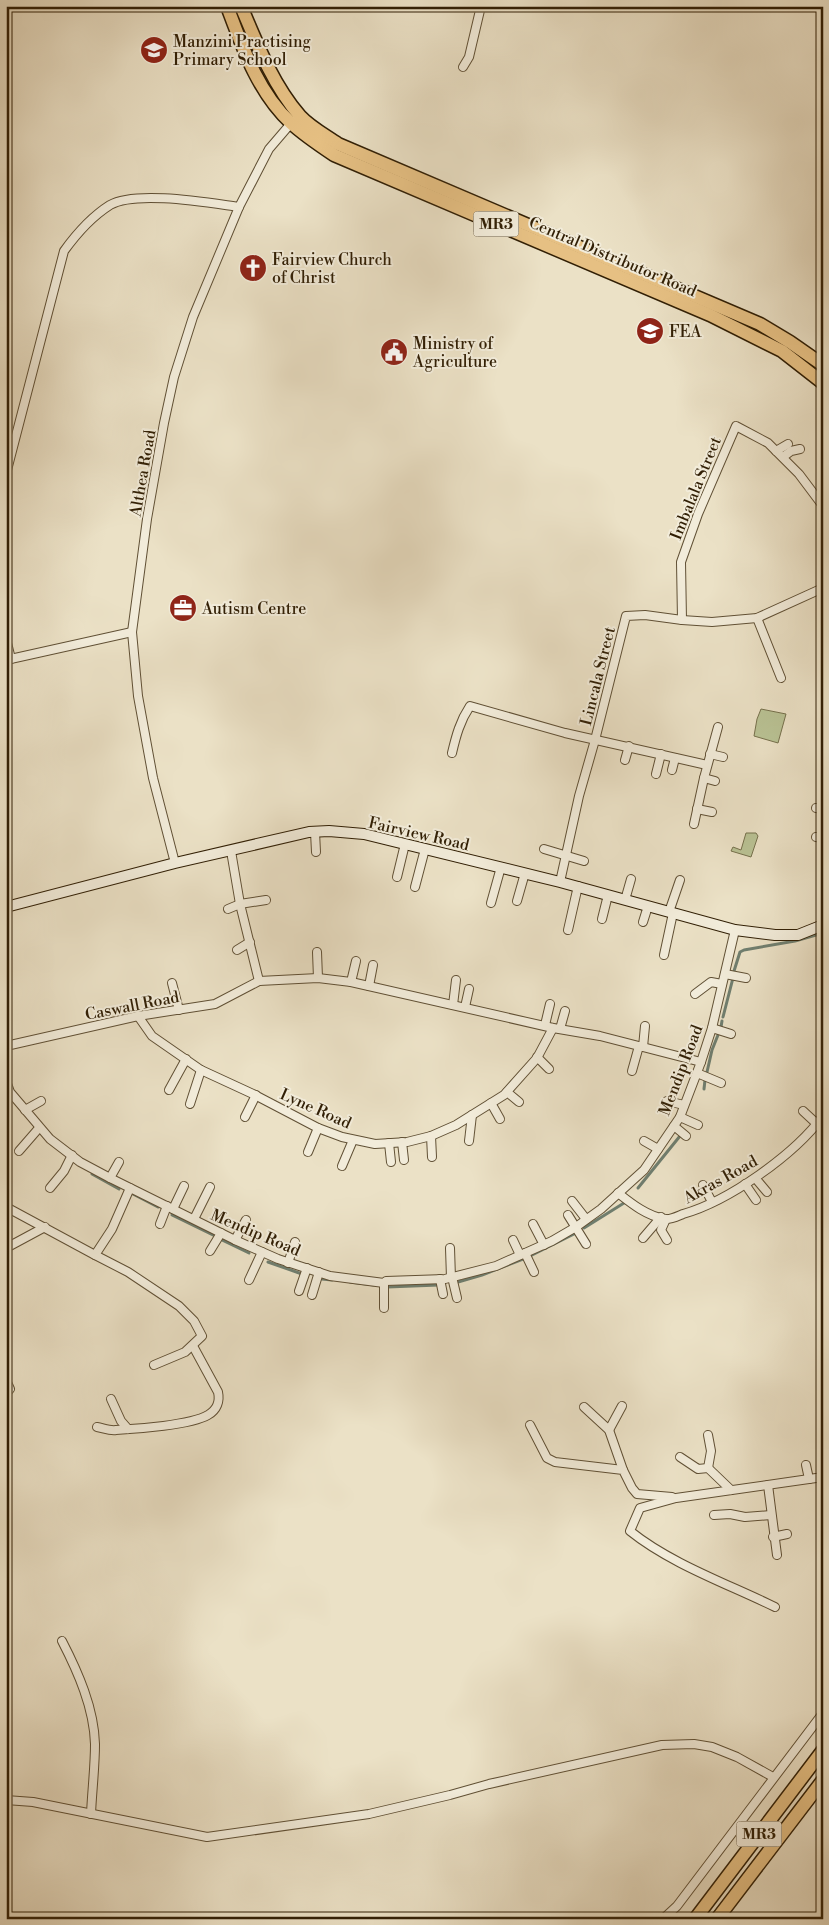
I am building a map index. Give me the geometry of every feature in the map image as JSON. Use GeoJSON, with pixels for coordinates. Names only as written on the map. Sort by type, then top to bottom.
{"type":"FeatureCollection","features":[{"type":"Feature","properties":{"kind":"highway","name":"Central Distributor Road"},"geometry":{"type":"LineString","coordinates":[[227,6],[253,70],[269,97],[334,155],[750,334],[782,351],[823,383]]}},
{"type":"Feature","properties":{"kind":"highway","name":"Central Distributor Road"},"geometry":{"type":"LineString","coordinates":[[241,6],[268,66],[295,119],[314,128],[338,144],[760,324],[823,365]]}},
{"type":"Feature","properties":{"kind":"highway","name":"MR3"},"geometry":{"type":"LineString","coordinates":[[694,1919],[823,1750]]}},
{"type":"Feature","properties":{"kind":"highway","name":"MR3"},"geometry":{"type":"LineString","coordinates":[[717,1919],[823,1780]]}},
{"type":"Feature","properties":{"kind":"main road","name":"Fairview Road"},"geometry":{"type":"LineString","coordinates":[[6,907],[231,850],[315,832],[328,831],[364,834],[501,867],[578,886],[735,930],[775,935],[798,935],[823,925]]}},
{"type":"Feature","properties":{"kind":"street"},"geometry":{"type":"LineString","coordinates":[[463,67],[469,58],[481,6]]}},
{"type":"Feature","properties":{"kind":"street","name":"Althea Road"},"geometry":{"type":"LineString","coordinates":[[176,863],[153,778],[138,696],[132,632],[147,519],[174,377],[193,317],[239,207],[269,149],[295,119]]}},
{"type":"Feature","properties":{"kind":"street"},"geometry":{"type":"LineString","coordinates":[[6,474],[64,251],[81,228],[112,204],[139,198],[192,200],[239,207]]}},
{"type":"Feature","properties":{"kind":"street","name":"Imbalala Street"},"geometry":{"type":"LineString","coordinates":[[682,620],[681,562],[692,530],[736,426],[768,443],[799,474],[823,506]]}},
{"type":"Feature","properties":{"kind":"street"},"geometry":{"type":"LineString","coordinates":[[776,451],[788,444]]}},
{"type":"Feature","properties":{"kind":"street"},"geometry":{"type":"LineString","coordinates":[[783,458],[791,451],[800,449]]}},
{"type":"Feature","properties":{"kind":"street","name":"Lincala Street"},"geometry":{"type":"LineString","coordinates":[[560,882],[579,796],[626,616],[645,615],[712,622],[757,618],[823,588]]}},
{"type":"Feature","properties":{"kind":"street"},"geometry":{"type":"LineString","coordinates":[[757,618],[781,678]]}},
{"type":"Feature","properties":{"kind":"street"},"geometry":{"type":"LineString","coordinates":[[6,639],[9,660],[132,632]]}},
{"type":"Feature","properties":{"kind":"street"},"geometry":{"type":"LineString","coordinates":[[452,753],[460,724],[470,706],[595,740],[707,765]]}},
{"type":"Feature","properties":{"kind":"street"},"geometry":{"type":"LineString","coordinates":[[694,824],[707,765],[718,727]]}},
{"type":"Feature","properties":{"kind":"street"},"geometry":{"type":"LineString","coordinates":[[625,760],[628,746]]}},
{"type":"Feature","properties":{"kind":"street"},"geometry":{"type":"LineString","coordinates":[[656,774],[661,754]]}},
{"type":"Feature","properties":{"kind":"street"},"geometry":{"type":"LineString","coordinates":[[710,754],[723,757]]}},
{"type":"Feature","properties":{"kind":"street"},"geometry":{"type":"LineString","coordinates":[[672,770],[675,758]]}},
{"type":"Feature","properties":{"kind":"street"},"geometry":{"type":"LineString","coordinates":[[704,778],[715,781]]}},
{"type":"Feature","properties":{"kind":"street"},"geometry":{"type":"LineString","coordinates":[[697,808],[712,812]]}},
{"type":"Feature","properties":{"kind":"street"},"geometry":{"type":"LineString","coordinates":[[315,832],[316,852]]}},
{"type":"Feature","properties":{"kind":"street"},"geometry":{"type":"LineString","coordinates":[[397,877],[405,844]]}},
{"type":"Feature","properties":{"kind":"street"},"geometry":{"type":"LineString","coordinates":[[415,887],[425,849]]}},
{"type":"Feature","properties":{"kind":"street"},"geometry":{"type":"LineString","coordinates":[[544,849],[584,861]]}},
{"type":"Feature","properties":{"kind":"street"},"geometry":{"type":"LineString","coordinates":[[231,850],[240,904],[259,981],[318,978],[351,982],[556,1028],[600,1036],[701,1062]]}},
{"type":"Feature","properties":{"kind":"street"},"geometry":{"type":"LineString","coordinates":[[490,903],[501,867]]}},
{"type":"Feature","properties":{"kind":"street"},"geometry":{"type":"LineString","coordinates":[[517,901],[525,873]]}},
{"type":"Feature","properties":{"kind":"street"},"geometry":{"type":"LineString","coordinates":[[625,900],[631,879]]}},
{"type":"Feature","properties":{"kind":"street"},"geometry":{"type":"LineString","coordinates":[[664,955],[671,912],[680,880]]}},
{"type":"Feature","properties":{"kind":"street"},"geometry":{"type":"LineString","coordinates":[[568,930],[578,886]]}},
{"type":"Feature","properties":{"kind":"street"},"geometry":{"type":"LineString","coordinates":[[602,919],[608,895]]}},
{"type":"Feature","properties":{"kind":"street"},"geometry":{"type":"LineString","coordinates":[[228,909],[240,904],[266,900]]}},
{"type":"Feature","properties":{"kind":"street"},"geometry":{"type":"LineString","coordinates":[[643,922],[648,906]]}},
{"type":"Feature","properties":{"kind":"street","name":"Mendip Road"},"geometry":{"type":"LineString","coordinates":[[6,1081],[10,1092],[39,1128],[72,1156],[110,1178],[262,1252],[330,1276],[384,1283],[386,1281],[452,1278],[496,1266],[544,1245],[576,1227],[644,1170],[680,1117],[697,1073],[712,1028],[735,930]]}},
{"type":"Feature","properties":{"kind":"street"},"geometry":{"type":"LineString","coordinates":[[237,950],[250,942]]}},
{"type":"Feature","properties":{"kind":"street"},"geometry":{"type":"LineString","coordinates":[[317,952],[318,978]]}},
{"type":"Feature","properties":{"kind":"street"},"geometry":{"type":"LineString","coordinates":[[351,982],[356,961]]}},
{"type":"Feature","properties":{"kind":"street"},"geometry":{"type":"LineString","coordinates":[[368,986],[373,965]]}},
{"type":"Feature","properties":{"kind":"street"},"geometry":{"type":"LineString","coordinates":[[725,974],[746,978]]}},
{"type":"Feature","properties":{"kind":"street"},"geometry":{"type":"LineString","coordinates":[[453,1005],[456,980]]}},
{"type":"Feature","properties":{"kind":"street","name":"Caswall Road"},"geometry":{"type":"LineString","coordinates":[[6,1046],[138,1016],[215,1004],[259,981]]}},
{"type":"Feature","properties":{"kind":"street"},"geometry":{"type":"LineString","coordinates":[[695,994],[710,982],[722,984]]}},
{"type":"Feature","properties":{"kind":"street"},"geometry":{"type":"LineString","coordinates":[[172,983],[179,1010]]}},
{"type":"Feature","properties":{"kind":"street"},"geometry":{"type":"LineString","coordinates":[[466,1007],[469,989]]}},
{"type":"Feature","properties":{"kind":"street"},"geometry":{"type":"LineString","coordinates":[[544,1025],[550,1004]]}},
{"type":"Feature","properties":{"kind":"street","name":"Lyne Road"},"geometry":{"type":"LineString","coordinates":[[138,1016],[152,1036],[201,1070],[256,1095],[318,1128],[353,1140],[375,1144],[402,1142],[431,1136],[456,1125],[507,1092],[537,1057],[565,1011]]}},
{"type":"Feature","properties":{"kind":"street"},"geometry":{"type":"LineString","coordinates":[[632,1072],[641,1046],[645,1026]]}},
{"type":"Feature","properties":{"kind":"street"},"geometry":{"type":"LineString","coordinates":[[712,1028],[731,1034]]}},
{"type":"Feature","properties":{"kind":"street"},"geometry":{"type":"LineString","coordinates":[[537,1057],[549,1069]]}},
{"type":"Feature","properties":{"kind":"street"},"geometry":{"type":"LineString","coordinates":[[169,1090],[186,1059]]}},
{"type":"Feature","properties":{"kind":"street"},"geometry":{"type":"LineString","coordinates":[[190,1104],[201,1070]]}},
{"type":"Feature","properties":{"kind":"street"},"geometry":{"type":"LineString","coordinates":[[697,1073],[721,1083]]}},
{"type":"Feature","properties":{"kind":"street"},"geometry":{"type":"LineString","coordinates":[[507,1092],[519,1102]]}},
{"type":"Feature","properties":{"kind":"street"},"geometry":{"type":"LineString","coordinates":[[245,1117],[256,1095]]}},
{"type":"Feature","properties":{"kind":"street"},"geometry":{"type":"LineString","coordinates":[[24,1110],[41,1101]]}},
{"type":"Feature","properties":{"kind":"street"},"geometry":{"type":"LineString","coordinates":[[667,1101],[684,1104]]}},
{"type":"Feature","properties":{"kind":"street"},"geometry":{"type":"LineString","coordinates":[[491,1103],[500,1119]]}},
{"type":"Feature","properties":{"kind":"street"},"geometry":{"type":"LineString","coordinates":[[803,1110],[821,1119]]}},
{"type":"Feature","properties":{"kind":"street"},"geometry":{"type":"LineString","coordinates":[[468,1141],[472,1115]]}},
{"type":"Feature","properties":{"kind":"street"},"geometry":{"type":"LineString","coordinates":[[680,1117],[698,1125]]}},
{"type":"Feature","properties":{"kind":"street","name":"Akras Road"},"geometry":{"type":"LineString","coordinates":[[664,1218],[695,1211],[756,1179],[821,1119]]}},
{"type":"Feature","properties":{"kind":"street"},"geometry":{"type":"LineString","coordinates":[[674,1126],[686,1136]]}},
{"type":"Feature","properties":{"kind":"street"},"geometry":{"type":"LineString","coordinates":[[19,1151],[39,1128]]}},
{"type":"Feature","properties":{"kind":"street"},"geometry":{"type":"LineString","coordinates":[[308,1152],[318,1128]]}},
{"type":"Feature","properties":{"kind":"street"},"geometry":{"type":"LineString","coordinates":[[431,1136],[432,1157]]}},
{"type":"Feature","properties":{"kind":"street"},"geometry":{"type":"LineString","coordinates":[[342,1166],[353,1140]]}},
{"type":"Feature","properties":{"kind":"street"},"geometry":{"type":"LineString","coordinates":[[644,1141],[658,1149]]}},
{"type":"Feature","properties":{"kind":"street"},"geometry":{"type":"LineString","coordinates":[[402,1142],[404,1160]]}},
{"type":"Feature","properties":{"kind":"street"},"geometry":{"type":"LineString","coordinates":[[389,1143],[391,1162]]}},
{"type":"Feature","properties":{"kind":"street"},"geometry":{"type":"LineString","coordinates":[[50,1188],[64,1171],[72,1156]]}},
{"type":"Feature","properties":{"kind":"street"},"geometry":{"type":"LineString","coordinates":[[110,1178],[119,1162]]}},
{"type":"Feature","properties":{"kind":"street"},"geometry":{"type":"LineString","coordinates":[[756,1179],[767,1192]]}},
{"type":"Feature","properties":{"kind":"street"},"geometry":{"type":"LineString","coordinates":[[745,1184],[756,1200]]}},
{"type":"Feature","properties":{"kind":"street"},"geometry":{"type":"LineString","coordinates":[[703,1185],[712,1202]]}},
{"type":"Feature","properties":{"kind":"street"},"geometry":{"type":"LineString","coordinates":[[160,1224],[184,1186]]}},
{"type":"Feature","properties":{"kind":"street"},"geometry":{"type":"LineString","coordinates":[[95,1254],[112,1229],[130,1188]]}},
{"type":"Feature","properties":{"kind":"street"},"geometry":{"type":"LineString","coordinates":[[194,1220],[210,1188]]}},
{"type":"Feature","properties":{"kind":"street"},"geometry":{"type":"LineString","coordinates":[[618,1193],[641,1210],[664,1218]]}},
{"type":"Feature","properties":{"kind":"street"},"geometry":{"type":"LineString","coordinates":[[572,1201],[586,1219]]}},
{"type":"Feature","properties":{"kind":"street"},"geometry":{"type":"LineString","coordinates":[[6,1207],[128,1272],[179,1306],[194,1321],[202,1336],[193,1346],[185,1352],[154,1365]]}},
{"type":"Feature","properties":{"kind":"street"},"geometry":{"type":"LineString","coordinates":[[568,1215],[586,1244]]}},
{"type":"Feature","properties":{"kind":"street"},"geometry":{"type":"LineString","coordinates":[[643,1238],[664,1218]]}},
{"type":"Feature","properties":{"kind":"street"},"geometry":{"type":"LineString","coordinates":[[664,1218],[661,1230],[667,1240]]}},
{"type":"Feature","properties":{"kind":"street"},"geometry":{"type":"LineString","coordinates":[[235,1240],[246,1220]]}},
{"type":"Feature","properties":{"kind":"street"},"geometry":{"type":"LineString","coordinates":[[533,1224],[544,1245]]}},
{"type":"Feature","properties":{"kind":"street"},"geometry":{"type":"LineString","coordinates":[[6,1248],[45,1227]]}},
{"type":"Feature","properties":{"kind":"street"},"geometry":{"type":"LineString","coordinates":[[210,1251],[221,1233]]}},
{"type":"Feature","properties":{"kind":"street"},"geometry":{"type":"LineString","coordinates":[[513,1240],[534,1272]]}},
{"type":"Feature","properties":{"kind":"street"},"geometry":{"type":"LineString","coordinates":[[288,1262],[295,1242]]}},
{"type":"Feature","properties":{"kind":"street"},"geometry":{"type":"LineString","coordinates":[[450,1248],[452,1278],[457,1298]]}},
{"type":"Feature","properties":{"kind":"street"},"geometry":{"type":"LineString","coordinates":[[249,1280],[262,1252]]}},
{"type":"Feature","properties":{"kind":"street"},"geometry":{"type":"LineString","coordinates":[[299,1292],[307,1268]]}},
{"type":"Feature","properties":{"kind":"street"},"geometry":{"type":"LineString","coordinates":[[312,1295],[318,1272]]}},
{"type":"Feature","properties":{"kind":"street"},"geometry":{"type":"LineString","coordinates":[[440,1280],[443,1294]]}},
{"type":"Feature","properties":{"kind":"street"},"geometry":{"type":"LineString","coordinates":[[384,1283],[384,1308]]}},
{"type":"Feature","properties":{"kind":"street"},"geometry":{"type":"LineString","coordinates":[[97,1427],[114,1430],[154,1427],[194,1420],[210,1414],[218,1405],[218,1392],[193,1346]]}},
{"type":"Feature","properties":{"kind":"street"},"geometry":{"type":"LineString","coordinates":[[6,1380],[10,1390],[6,1394]]}},
{"type":"Feature","properties":{"kind":"street"},"geometry":{"type":"LineString","coordinates":[[112,1399],[121,1421],[128,1429]]}},
{"type":"Feature","properties":{"kind":"street"},"geometry":{"type":"LineString","coordinates":[[609,1430],[622,1406]]}},
{"type":"Feature","properties":{"kind":"street"},"geometry":{"type":"LineString","coordinates":[[584,1407],[609,1430],[623,1470],[637,1494],[676,1498]]}},
{"type":"Feature","properties":{"kind":"street"},"geometry":{"type":"LineString","coordinates":[[530,1425],[546,1458],[555,1462],[623,1470]]}},
{"type":"Feature","properties":{"kind":"street"},"geometry":{"type":"LineString","coordinates":[[708,1435],[711,1450],[708,1468]]}},
{"type":"Feature","properties":{"kind":"street"},"geometry":{"type":"LineString","coordinates":[[680,1457],[698,1469],[708,1468],[731,1490]]}},
{"type":"Feature","properties":{"kind":"street"},"geometry":{"type":"LineString","coordinates":[[806,1465],[809,1479]]}},
{"type":"Feature","properties":{"kind":"street"},"geometry":{"type":"LineString","coordinates":[[775,1607],[696,1571],[645,1544],[630,1531],[640,1508],[676,1498],[823,1477]]}},
{"type":"Feature","properties":{"kind":"street"},"geometry":{"type":"LineString","coordinates":[[768,1485],[773,1537],[777,1555]]}},
{"type":"Feature","properties":{"kind":"street"},"geometry":{"type":"LineString","coordinates":[[714,1515],[730,1514],[746,1517],[771,1515]]}},
{"type":"Feature","properties":{"kind":"street"},"geometry":{"type":"LineString","coordinates":[[773,1537],[787,1534]]}},
{"type":"Feature","properties":{"kind":"street"},"geometry":{"type":"LineString","coordinates":[[62,1641],[82,1682],[95,1742],[91,1814]]}},
{"type":"Feature","properties":{"kind":"street"},"geometry":{"type":"LineString","coordinates":[[663,1919],[677,1906],[823,1713]]}},
{"type":"Feature","properties":{"kind":"street"},"geometry":{"type":"LineString","coordinates":[[6,1800],[33,1802],[207,1837],[369,1814],[662,1744],[694,1744],[712,1747],[737,1757],[773,1777]]}},
{"type":"Feature","properties":{"kind":"green space"},"geometry":{"type":"Polygon","coordinates":[[[761,709],[786,714],[778,743],[754,736],[761,709]]]}},
{"type":"Feature","properties":{"kind":"green space"},"geometry":{"type":"Polygon","coordinates":[[[746,833],[756,833],[758,836],[751,857],[731,851],[733,847],[741,850],[746,833]]]}},
{"type":"Feature","properties":{"kind":"waterway"},"geometry":{"type":"LineString","coordinates":[[734,971],[740,952],[744,950],[795,941],[823,933]]}},
{"type":"Feature","properties":{"kind":"waterway"},"geometry":{"type":"LineString","coordinates":[[723,1017],[733,978]]}},
{"type":"Feature","properties":{"kind":"waterway"},"geometry":{"type":"LineString","coordinates":[[721,1027],[722,1021]]}},
{"type":"Feature","properties":{"kind":"waterway"},"geometry":{"type":"LineString","coordinates":[[707,1072],[718,1035]]}},
{"type":"Feature","properties":{"kind":"waterway"},"geometry":{"type":"LineString","coordinates":[[704,1089],[705,1080]]}},
{"type":"Feature","properties":{"kind":"waterway"},"geometry":{"type":"LineString","coordinates":[[638,1188],[680,1136]]}},
{"type":"Feature","properties":{"kind":"waterway"},"geometry":{"type":"LineString","coordinates":[[92,1174],[119,1189]]}},
{"type":"Feature","properties":{"kind":"waterway"},"geometry":{"type":"LineString","coordinates":[[133,1194],[158,1207]]}},
{"type":"Feature","properties":{"kind":"waterway"},"geometry":{"type":"LineString","coordinates":[[584,1228],[624,1203]]}},
{"type":"Feature","properties":{"kind":"waterway"},"geometry":{"type":"LineString","coordinates":[[172,1215],[213,1235]]}},
{"type":"Feature","properties":{"kind":"waterway"},"geometry":{"type":"LineString","coordinates":[[530,1256],[576,1233]]}},
{"type":"Feature","properties":{"kind":"waterway"},"geometry":{"type":"LineString","coordinates":[[222,1240],[249,1253]]}},
{"type":"Feature","properties":{"kind":"waterway"},"geometry":{"type":"LineString","coordinates":[[458,1282],[523,1259]]}},
{"type":"Feature","properties":{"kind":"waterway"},"geometry":{"type":"LineString","coordinates":[[268,1262],[302,1274]]}},
{"type":"Feature","properties":{"kind":"waterway"},"geometry":{"type":"LineString","coordinates":[[322,1279],[332,1280]]}},
{"type":"Feature","properties":{"kind":"waterway"},"geometry":{"type":"LineString","coordinates":[[350,1282],[374,1285]]}},
{"type":"Feature","properties":{"kind":"waterway"},"geometry":{"type":"LineString","coordinates":[[387,1287],[439,1285]]}},
{"type":"Feature","properties":{"kind":"place","name":"Manzini Practising Primary School"},"geometry":{"type":"Point","coordinates":[154,50]}},
{"type":"Feature","properties":{"kind":"place","name":"Fairview Church of Christ"},"geometry":{"type":"Point","coordinates":[253,268]}},
{"type":"Feature","properties":{"kind":"place","name":"FEA"},"geometry":{"type":"Point","coordinates":[650,331]}},
{"type":"Feature","properties":{"kind":"place","name":"Ministry of Agriculture"},"geometry":{"type":"Point","coordinates":[394,352]}},
{"type":"Feature","properties":{"kind":"place","name":"Autism Centre"},"geometry":{"type":"Point","coordinates":[183,608]}}]}
